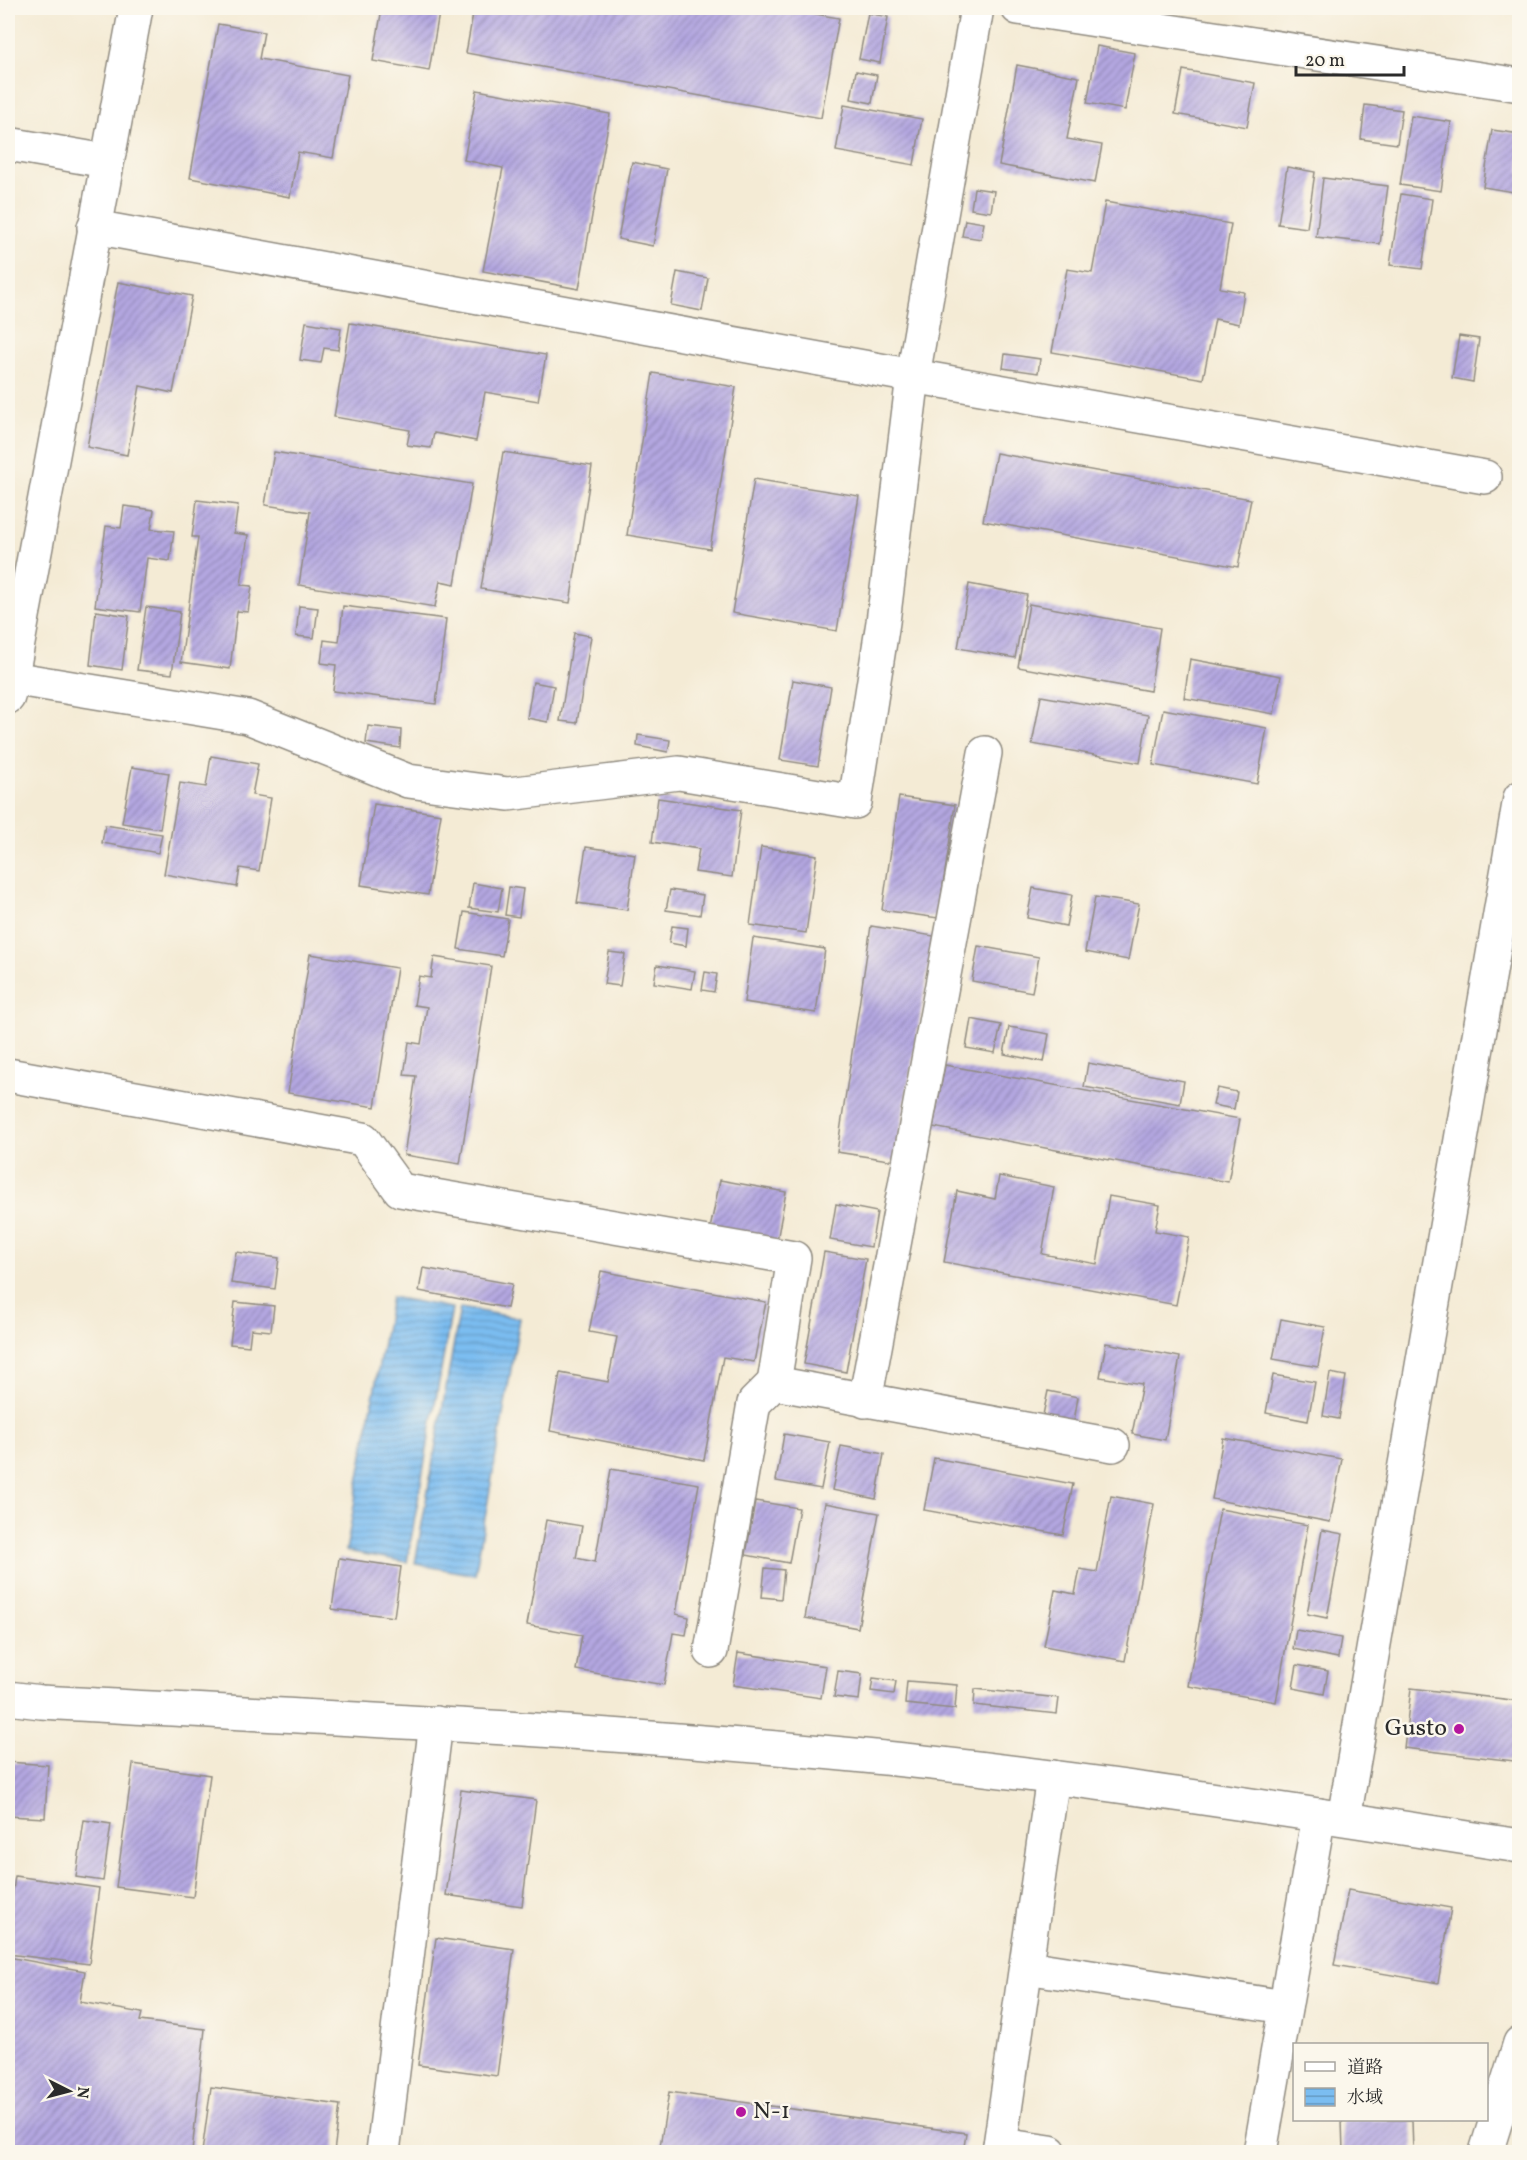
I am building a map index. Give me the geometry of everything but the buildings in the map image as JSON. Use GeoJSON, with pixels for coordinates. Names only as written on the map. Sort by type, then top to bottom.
{"type":"FeatureCollection","features":[{"type":"Feature","properties":{"kind":"street"},"geometry":{"type":"LineString","coordinates":[[136,8],[10,674],[248,717],[408,780],[419,782],[508,794],[679,773],[855,802],[883,622],[913,376],[977,8]]}},
{"type":"Feature","properties":{"kind":"street"},"geometry":{"type":"LineString","coordinates":[[1018,8],[1520,85]]}},
{"type":"Feature","properties":{"kind":"street"},"geometry":{"type":"LineString","coordinates":[[8,144],[106,161]]}},
{"type":"Feature","properties":{"kind":"street"},"geometry":{"type":"LineString","coordinates":[[94,226],[913,376],[1485,477]]}},
{"type":"Feature","properties":{"kind":"street"},"geometry":{"type":"LineString","coordinates":[[865,1401],[985,753]]}},
{"type":"Feature","properties":{"kind":"street"},"geometry":{"type":"LineString","coordinates":[[1260,2152],[1286,2007],[1332,1816],[1520,798]]}},
{"type":"Feature","properties":{"kind":"street"},"geometry":{"type":"LineString","coordinates":[[8,1075],[363,1139],[400,1190],[794,1258],[774,1383],[754,1403],[711,1651]]}},
{"type":"Feature","properties":{"kind":"street"},"geometry":{"type":"LineString","coordinates":[[774,1383],[1113,1445]]}},
{"type":"Feature","properties":{"kind":"street"},"geometry":{"type":"LineString","coordinates":[[8,1698],[41,1702],[436,1723],[855,1755],[1053,1777],[1332,1816],[1520,1846]]}},
{"type":"Feature","properties":{"kind":"street"},"geometry":{"type":"LineString","coordinates":[[383,2152],[436,1723]]}},
{"type":"Feature","properties":{"kind":"street"},"geometry":{"type":"LineString","coordinates":[[1050,2152],[1000,2149],[1053,1777]]}},
{"type":"Feature","properties":{"kind":"street"},"geometry":{"type":"LineString","coordinates":[[1026,1967],[1286,2007]]}},
{"type":"Feature","properties":{"kind":"street"},"geometry":{"type":"LineString","coordinates":[[1486,2152],[1520,2043]]}},
{"type":"Feature","properties":{"kind":"water"},"geometry":{"type":"Polygon","coordinates":[[[391,1297],[452,1308],[407,1562],[346,1551],[391,1297]]]}},
{"type":"Feature","properties":{"kind":"water"},"geometry":{"type":"Polygon","coordinates":[[[460,1308],[520,1318],[475,1575],[415,1564],[460,1308]]]}},
{"type":"Feature","properties":{"kind":"place","name":"Gusto"},"geometry":{"type":"Point","coordinates":[1459,1729]}},
{"type":"Feature","properties":{"kind":"place","name":"N-1"},"geometry":{"type":"Point","coordinates":[741,2112]}}]}
